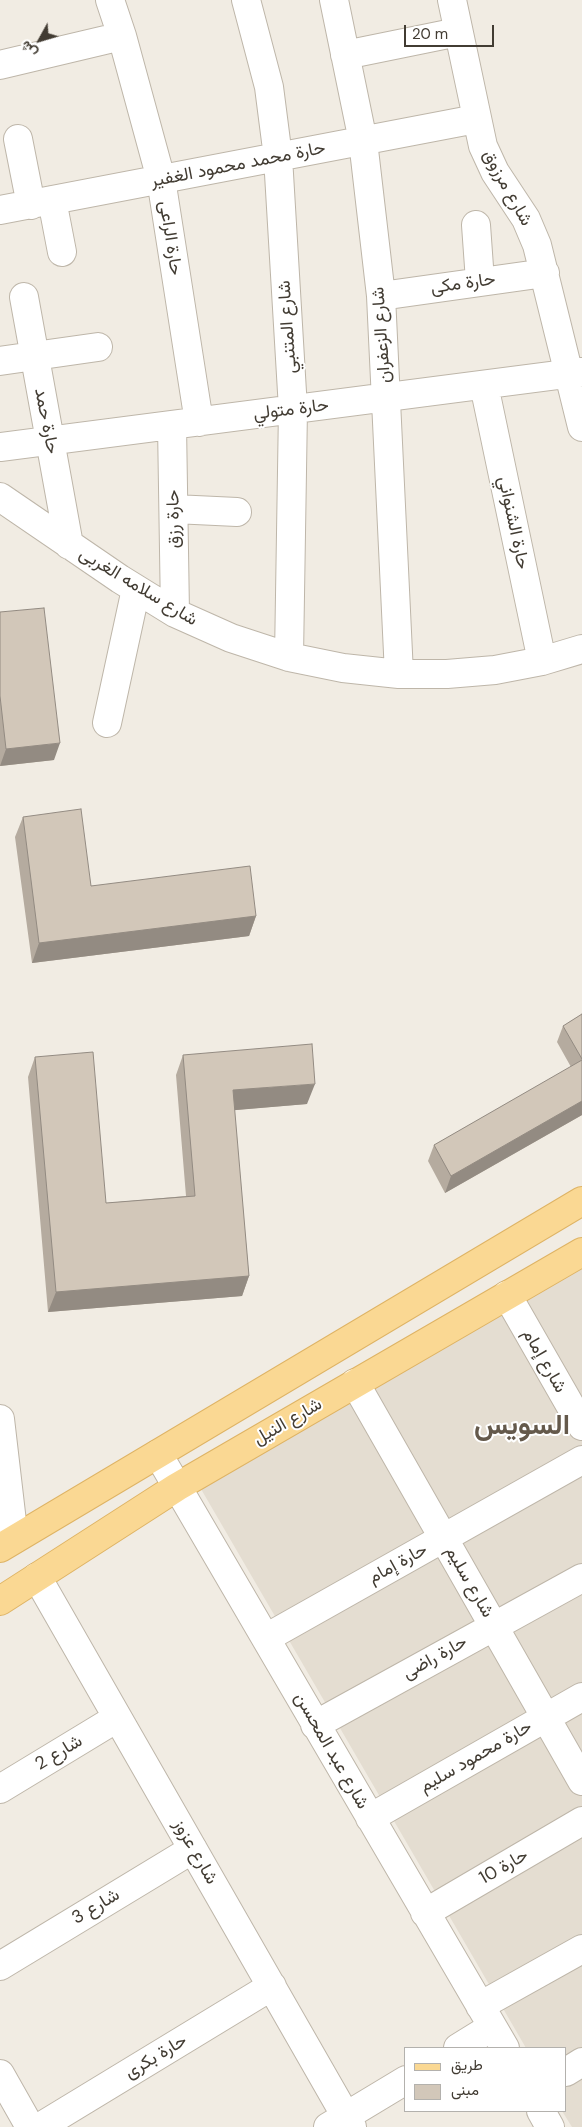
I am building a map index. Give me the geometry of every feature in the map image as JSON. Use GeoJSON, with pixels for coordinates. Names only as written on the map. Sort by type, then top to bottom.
{"type":"FeatureCollection","features":[{"type":"Feature","properties":{"kind":"main road"},"geometry":{"type":"LineString","coordinates":[[7,1543],[582,1201]]}},
{"type":"Feature","properties":{"kind":"main road","name":"شارع النيل"},"geometry":{"type":"LineString","coordinates":[[0,1601],[177,1487],[582,1252]]}},
{"type":"Feature","properties":{"kind":"street","name":"حارة الراعى"},"geometry":{"type":"LineString","coordinates":[[110,0],[122,36],[161,179],[199,422]]}},
{"type":"Feature","properties":{"kind":"street","name":"شارع المتنبي"},"geometry":{"type":"LineString","coordinates":[[246,0],[269,87],[278,157],[294,409],[289,657]]}},
{"type":"Feature","properties":{"kind":"street","name":"شارع الزعفران"},"geometry":{"type":"LineString","coordinates":[[334,0],[363,141],[381,296],[399,674]]}},
{"type":"Feature","properties":{"kind":"street","name":"شارع مرزوق"},"geometry":{"type":"LineString","coordinates":[[452,0],[483,146],[495,172],[526,219],[538,245],[576,373],[582,427]]}},
{"type":"Feature","properties":{"kind":"street"},"geometry":{"type":"LineString","coordinates":[[345,54],[458,32]]}},
{"type":"Feature","properties":{"kind":"street"},"geometry":{"type":"LineString","coordinates":[[0,65],[122,36]]}},
{"type":"Feature","properties":{"kind":"street","name":"حارة محمد محمود الغفير"},"geometry":{"type":"LineString","coordinates":[[0,210],[476,119]]}},
{"type":"Feature","properties":{"kind":"street"},"geometry":{"type":"LineString","coordinates":[[18,139],[62,252]]}},
{"type":"Feature","properties":{"kind":"street"},"geometry":{"type":"LineString","coordinates":[[476,225],[480,281]]}},
{"type":"Feature","properties":{"kind":"street","name":"حارة مكى"},"geometry":{"type":"LineString","coordinates":[[381,296],[545,273]]}},
{"type":"Feature","properties":{"kind":"street","name":"حارة حمد"},"geometry":{"type":"LineString","coordinates":[[24,297],[69,545]]}},
{"type":"Feature","properties":{"kind":"street"},"geometry":{"type":"LineString","coordinates":[[0,361],[98,347]]}},
{"type":"Feature","properties":{"kind":"street","name":"حارة متولي"},"geometry":{"type":"LineString","coordinates":[[0,447],[576,373]]}},
{"type":"Feature","properties":{"kind":"street","name":"حارة الشنواني"},"geometry":{"type":"LineString","coordinates":[[484,385],[542,661]]}},
{"type":"Feature","properties":{"kind":"street","name":"حارة رزق"},"geometry":{"type":"LineString","coordinates":[[172,425],[175,613]]}},
{"type":"Feature","properties":{"kind":"street","name":"شارع سلامه الغربى"},"geometry":{"type":"LineString","coordinates":[[0,497],[69,545],[175,613],[231,638],[289,657],[344,668],[399,674],[447,674],[485,671],[542,661],[582,649]]}},
{"type":"Feature","properties":{"kind":"street"},"geometry":{"type":"LineString","coordinates":[[174,509],[237,512]]}},
{"type":"Feature","properties":{"kind":"street"},"geometry":{"type":"LineString","coordinates":[[107,723],[136,589]]}},
{"type":"Feature","properties":{"kind":"street","name":"شارع إمام"},"geometry":{"type":"LineString","coordinates":[[507,1295],[582,1426]]}},
{"type":"Feature","properties":{"kind":"street","name":"شارع سليم"},"geometry":{"type":"LineString","coordinates":[[355,1383],[582,1781]]}},
{"type":"Feature","properties":{"kind":"street"},"geometry":{"type":"LineString","coordinates":[[0,1419],[7,1543]]}},
{"type":"Feature","properties":{"kind":"street","name":"شارع عبد المحسن"},"geometry":{"type":"LineString","coordinates":[[158,1454],[492,2027]]}},
{"type":"Feature","properties":{"kind":"street","name":"حارة إمام"},"geometry":{"type":"LineString","coordinates":[[266,1638],[582,1460]]}},
{"type":"Feature","properties":{"kind":"street","name":"شارع عزوز"},"geometry":{"type":"LineString","coordinates":[[37,1577],[272,1986],[342,2123]]}},
{"type":"Feature","properties":{"kind":"street","name":"حارة راضى"},"geometry":{"type":"LineString","coordinates":[[315,1724],[582,1578]]}},
{"type":"Feature","properties":{"kind":"street","name":"حارة محمود سليم"},"geometry":{"type":"LineString","coordinates":[[370,1818],[582,1696]]}},
{"type":"Feature","properties":{"kind":"street","name":"شارع 2"},"geometry":{"type":"LineString","coordinates":[[0,1789],[117,1718]]}},
{"type":"Feature","properties":{"kind":"street","name":"حارة 10"},"geometry":{"type":"LineString","coordinates":[[425,1913],[582,1821]]}},
{"type":"Feature","properties":{"kind":"street","name":"شارع 3"},"geometry":{"type":"LineString","coordinates":[[0,1966],[193,1849]]}},
{"type":"Feature","properties":{"kind":"street"},"geometry":{"type":"LineString","coordinates":[[460,2047],[492,2027],[582,1949]]}},
{"type":"Feature","properties":{"kind":"street","name":"حارة بكرى"},"geometry":{"type":"LineString","coordinates":[[40,2127],[272,1986]]}},
{"type":"Feature","properties":{"kind":"street"},"geometry":{"type":"LineString","coordinates":[[567,2071],[582,2062]]}},
{"type":"Feature","properties":{"kind":"street"},"geometry":{"type":"LineString","coordinates":[[0,2074],[30,2127]]}},
{"type":"Feature","properties":{"kind":"street"},"geometry":{"type":"LineString","coordinates":[[342,2123],[404,2081]]}},
{"type":"Feature","properties":{"kind":"street"},"geometry":{"type":"LineString","coordinates":[[542,2112],[550,2127]]}},
{"type":"Feature","properties":{"kind":"shaded area"},"geometry":{"type":"Polygon","coordinates":[[[582,1258],[582,2127],[572,2127],[563,2112],[567,2112],[567,2047],[525,2047],[194,1477],[582,1258]]]}},
{"type":"Feature","properties":{"kind":"building"},"geometry":{"type":"Polygon","coordinates":[[[44,608],[60,743],[6,749],[0,696],[0,612],[44,608]]]}},
{"type":"Feature","properties":{"kind":"building"},"geometry":{"type":"Polygon","coordinates":[[[81,809],[91,886],[250,866],[256,916],[39,943],[23,817],[81,809]]]}},
{"type":"Feature","properties":{"kind":"building"},"geometry":{"type":"Polygon","coordinates":[[[582,1014],[582,1059],[563,1026],[582,1014]]]}},
{"type":"Feature","properties":{"kind":"building"},"geometry":{"type":"Polygon","coordinates":[[[312,1044],[315,1084],[233,1090],[249,1276],[56,1292],[35,1057],[93,1052],[106,1203],[195,1196],[183,1055],[312,1044]]]}},
{"type":"Feature","properties":{"kind":"building"},"geometry":{"type":"Polygon","coordinates":[[[582,1060],[582,1101],[451,1176],[434,1145],[582,1060]]]}},
{"type":"Feature","properties":{"kind":"district","name":"السويس"},"geometry":{"type":"Point","coordinates":[522,1427]}}]}
